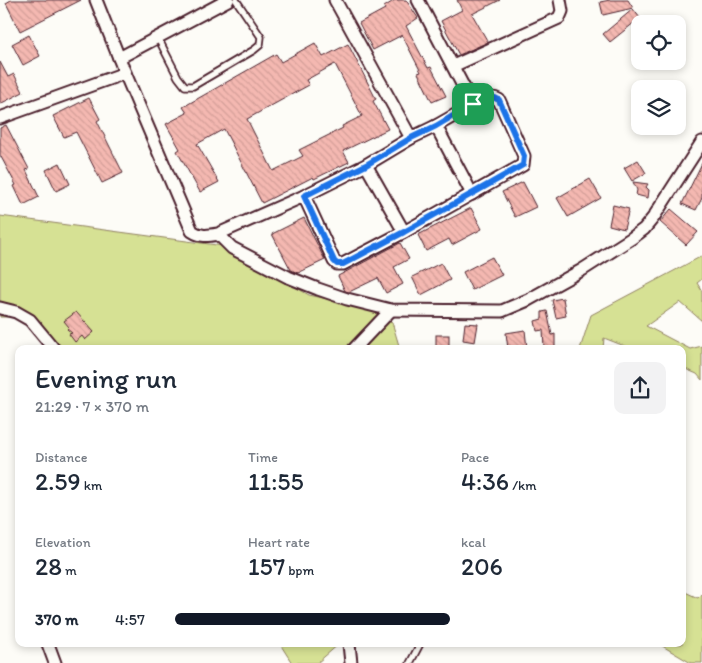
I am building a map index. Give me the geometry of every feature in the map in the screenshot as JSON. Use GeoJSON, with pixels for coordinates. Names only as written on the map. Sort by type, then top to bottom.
{"type":"FeatureCollection","features":[{"type":"Feature","properties":{"kind":"street"},"geometry":{"type":"LineString","coordinates":[[96,0],[192,231],[198,235],[218,234],[304,196],[366,165],[473,104],[491,97],[499,100],[524,156],[523,165],[343,264],[337,264],[334,261],[304,196]]}},
{"type":"Feature","properties":{"kind":"street"},"geometry":{"type":"LineString","coordinates":[[119,58],[228,0]]}},
{"type":"Feature","properties":{"kind":"street"},"geometry":{"type":"LineString","coordinates":[[335,0],[411,138]]}},
{"type":"Feature","properties":{"kind":"street"},"geometry":{"type":"LineString","coordinates":[[418,0],[473,104]]}},
{"type":"Feature","properties":{"kind":"street"},"geometry":{"type":"LineString","coordinates":[[453,66],[559,18],[562,11],[560,0]]}},
{"type":"Feature","properties":{"kind":"street"},"geometry":{"type":"LineString","coordinates":[[0,118],[125,72]]}},
{"type":"Feature","properties":{"kind":"street"},"geometry":{"type":"LineString","coordinates":[[436,126],[472,194]]}},
{"type":"Feature","properties":{"kind":"street"},"geometry":{"type":"LineString","coordinates":[[218,234],[232,248],[288,277],[347,299],[391,310],[502,312],[582,270],[644,229],[702,142]]}},
{"type":"Feature","properties":{"kind":"street"},"geometry":{"type":"LineString","coordinates":[[366,165],[404,232]]}},
{"type":"Feature","properties":{"kind":"street"},"geometry":{"type":"LineString","coordinates":[[0,308],[16,312],[30,320],[51,345]]}},
{"type":"Feature","properties":{"kind":"street"},"geometry":{"type":"LineString","coordinates":[[358,345],[391,310]]}},
{"type":"Feature","properties":{"kind":"street"},"geometry":{"type":"LineString","coordinates":[[49,647],[55,663]]}},
{"type":"Feature","properties":{"kind":"street"},"geometry":{"type":"LineString","coordinates":[[349,647],[351,663]]}},
{"type":"Feature","properties":{"kind":"lane"},"geometry":{"type":"LineString","coordinates":[[158,38],[178,77],[185,86],[193,86],[260,45],[261,37],[236,0]]}},
{"type":"Feature","properties":{"kind":"lane"},"geometry":{"type":"LineString","coordinates":[[410,663],[418,647]]}},
{"type":"Feature","properties":{"kind":"green space"},"geometry":{"type":"Polygon","coordinates":[[[0,216],[224,246],[309,295],[389,312],[399,345],[50,345],[26,321],[13,317],[0,317],[0,216]]]}},
{"type":"Feature","properties":{"kind":"green space"},"geometry":{"type":"Polygon","coordinates":[[[702,256],[702,279],[697,283],[702,291],[702,321],[680,302],[646,326],[682,345],[622,345],[604,338],[603,345],[581,345],[591,315],[702,256]]]}},
{"type":"Feature","properties":{"kind":"green space"},"geometry":{"type":"Polygon","coordinates":[[[702,346],[702,380],[697,374],[686,369],[686,347],[690,349],[702,346]]]}},
{"type":"Feature","properties":{"kind":"green space"},"geometry":{"type":"Polygon","coordinates":[[[686,592],[698,598],[702,594],[702,663],[691,663],[664,647],[686,647],[686,592]]]}},
{"type":"Feature","properties":{"kind":"green space"},"geometry":{"type":"Polygon","coordinates":[[[282,647],[336,647],[317,663],[292,663],[282,647]]]}},
{"type":"Feature","properties":{"kind":"building"},"geometry":{"type":"Polygon","coordinates":[[[11,0],[81,0],[20,31],[6,3],[11,0]]]}},
{"type":"Feature","properties":{"kind":"building"},"geometry":{"type":"Polygon","coordinates":[[[395,0],[406,0],[418,18],[406,26],[428,68],[431,67],[446,96],[432,102],[418,73],[421,72],[402,35],[373,50],[359,23],[385,9],[384,7],[395,0]]]}},
{"type":"Feature","properties":{"kind":"building"},"geometry":{"type":"Polygon","coordinates":[[[457,0],[500,0],[472,14],[488,42],[459,55],[441,21],[462,10],[457,0]]]}},
{"type":"Feature","properties":{"kind":"building"},"geometry":{"type":"Polygon","coordinates":[[[628,0],[633,8],[603,15],[600,2],[628,0]]]}},
{"type":"Feature","properties":{"kind":"building"},"geometry":{"type":"Polygon","coordinates":[[[633,9],[638,15],[631,15],[631,25],[610,42],[603,34],[633,9]]]}},
{"type":"Feature","properties":{"kind":"building"},"geometry":{"type":"Polygon","coordinates":[[[29,35],[40,56],[23,65],[12,44],[29,35]]]}},
{"type":"Feature","properties":{"kind":"building"},"geometry":{"type":"Polygon","coordinates":[[[315,43],[323,57],[348,44],[376,99],[373,101],[388,129],[343,151],[349,162],[314,179],[313,177],[262,203],[224,129],[197,144],[219,182],[200,192],[177,151],[180,149],[166,124],[187,113],[183,107],[276,54],[281,62],[315,43]],[[335,64],[306,80],[309,85],[247,119],[273,171],[303,156],[299,150],[343,128],[342,126],[362,116],[335,64]]]}},
{"type":"Feature","properties":{"kind":"building"},"geometry":{"type":"Polygon","coordinates":[[[0,62],[8,77],[14,74],[23,92],[0,104],[0,62]]]}},
{"type":"Feature","properties":{"kind":"building"},"geometry":{"type":"Polygon","coordinates":[[[89,98],[100,119],[97,121],[123,173],[102,183],[76,132],[64,137],[53,116],[89,98]]]}},
{"type":"Feature","properties":{"kind":"building"},"geometry":{"type":"Polygon","coordinates":[[[6,125],[29,169],[26,170],[39,197],[23,205],[14,186],[16,185],[0,155],[0,128],[6,125]]]}},
{"type":"Feature","properties":{"kind":"building"},"geometry":{"type":"Polygon","coordinates":[[[638,160],[646,173],[632,181],[624,168],[638,160]]]}},
{"type":"Feature","properties":{"kind":"building"},"geometry":{"type":"Polygon","coordinates":[[[60,163],[70,184],[56,191],[46,170],[60,163]]]}},
{"type":"Feature","properties":{"kind":"building"},"geometry":{"type":"Polygon","coordinates":[[[702,163],[702,198],[696,210],[682,204],[702,163]]]}},
{"type":"Feature","properties":{"kind":"building"},"geometry":{"type":"Polygon","coordinates":[[[590,179],[601,198],[568,217],[557,198],[590,179]]]}},
{"type":"Feature","properties":{"kind":"building"},"geometry":{"type":"Polygon","coordinates":[[[523,182],[536,207],[515,217],[502,192],[523,182]]]}},
{"type":"Feature","properties":{"kind":"building"},"geometry":{"type":"Polygon","coordinates":[[[633,182],[648,184],[646,187],[649,190],[648,198],[636,195],[637,190],[633,182]]]}},
{"type":"Feature","properties":{"kind":"building"},"geometry":{"type":"Polygon","coordinates":[[[613,205],[629,209],[624,229],[609,225],[613,205]]]}},
{"type":"Feature","properties":{"kind":"building"},"geometry":{"type":"Polygon","coordinates":[[[471,208],[482,229],[452,245],[449,239],[426,251],[418,235],[471,208]]]}},
{"type":"Feature","properties":{"kind":"building"},"geometry":{"type":"Polygon","coordinates":[[[671,209],[698,232],[686,245],[660,222],[671,209]]]}},
{"type":"Feature","properties":{"kind":"building"},"geometry":{"type":"Polygon","coordinates":[[[304,218],[325,260],[298,273],[291,270],[272,234],[304,218]]]}},
{"type":"Feature","properties":{"kind":"building"},"geometry":{"type":"Polygon","coordinates":[[[400,243],[409,259],[394,267],[403,284],[386,293],[378,278],[349,292],[345,291],[338,276],[400,243]]]}},
{"type":"Feature","properties":{"kind":"building"},"geometry":{"type":"Polygon","coordinates":[[[492,257],[502,275],[472,290],[463,272],[492,257]]]}},
{"type":"Feature","properties":{"kind":"building"},"geometry":{"type":"Polygon","coordinates":[[[441,263],[450,280],[421,295],[412,277],[441,263]]]}},
{"type":"Feature","properties":{"kind":"building"},"geometry":{"type":"Polygon","coordinates":[[[563,298],[566,316],[556,318],[552,300],[563,298]]]}},
{"type":"Feature","properties":{"kind":"building"},"geometry":{"type":"Polygon","coordinates":[[[547,311],[552,335],[555,334],[555,345],[544,345],[543,330],[537,331],[535,321],[542,319],[542,312],[547,311]]]}},
{"type":"Feature","properties":{"kind":"building"},"geometry":{"type":"Polygon","coordinates":[[[76,312],[94,332],[85,340],[82,336],[75,342],[69,334],[72,333],[67,329],[69,327],[64,321],[76,312]]]}},
{"type":"Feature","properties":{"kind":"building"},"geometry":{"type":"Polygon","coordinates":[[[465,323],[478,324],[475,342],[463,340],[465,323]]]}},
{"type":"Feature","properties":{"kind":"building"},"geometry":{"type":"Polygon","coordinates":[[[525,330],[527,345],[508,345],[506,333],[525,330]]]}},
{"type":"Feature","properties":{"kind":"building"},"geometry":{"type":"Polygon","coordinates":[[[436,335],[449,335],[449,345],[436,345],[436,335]]]}},
{"type":"Feature","properties":{"kind":"route"},"geometry":{"type":"LineString","coordinates":[[491,97],[499,100],[524,156],[523,165],[404,232],[343,264],[337,264],[304,196],[366,165],[473,104],[491,97]]}}]}
